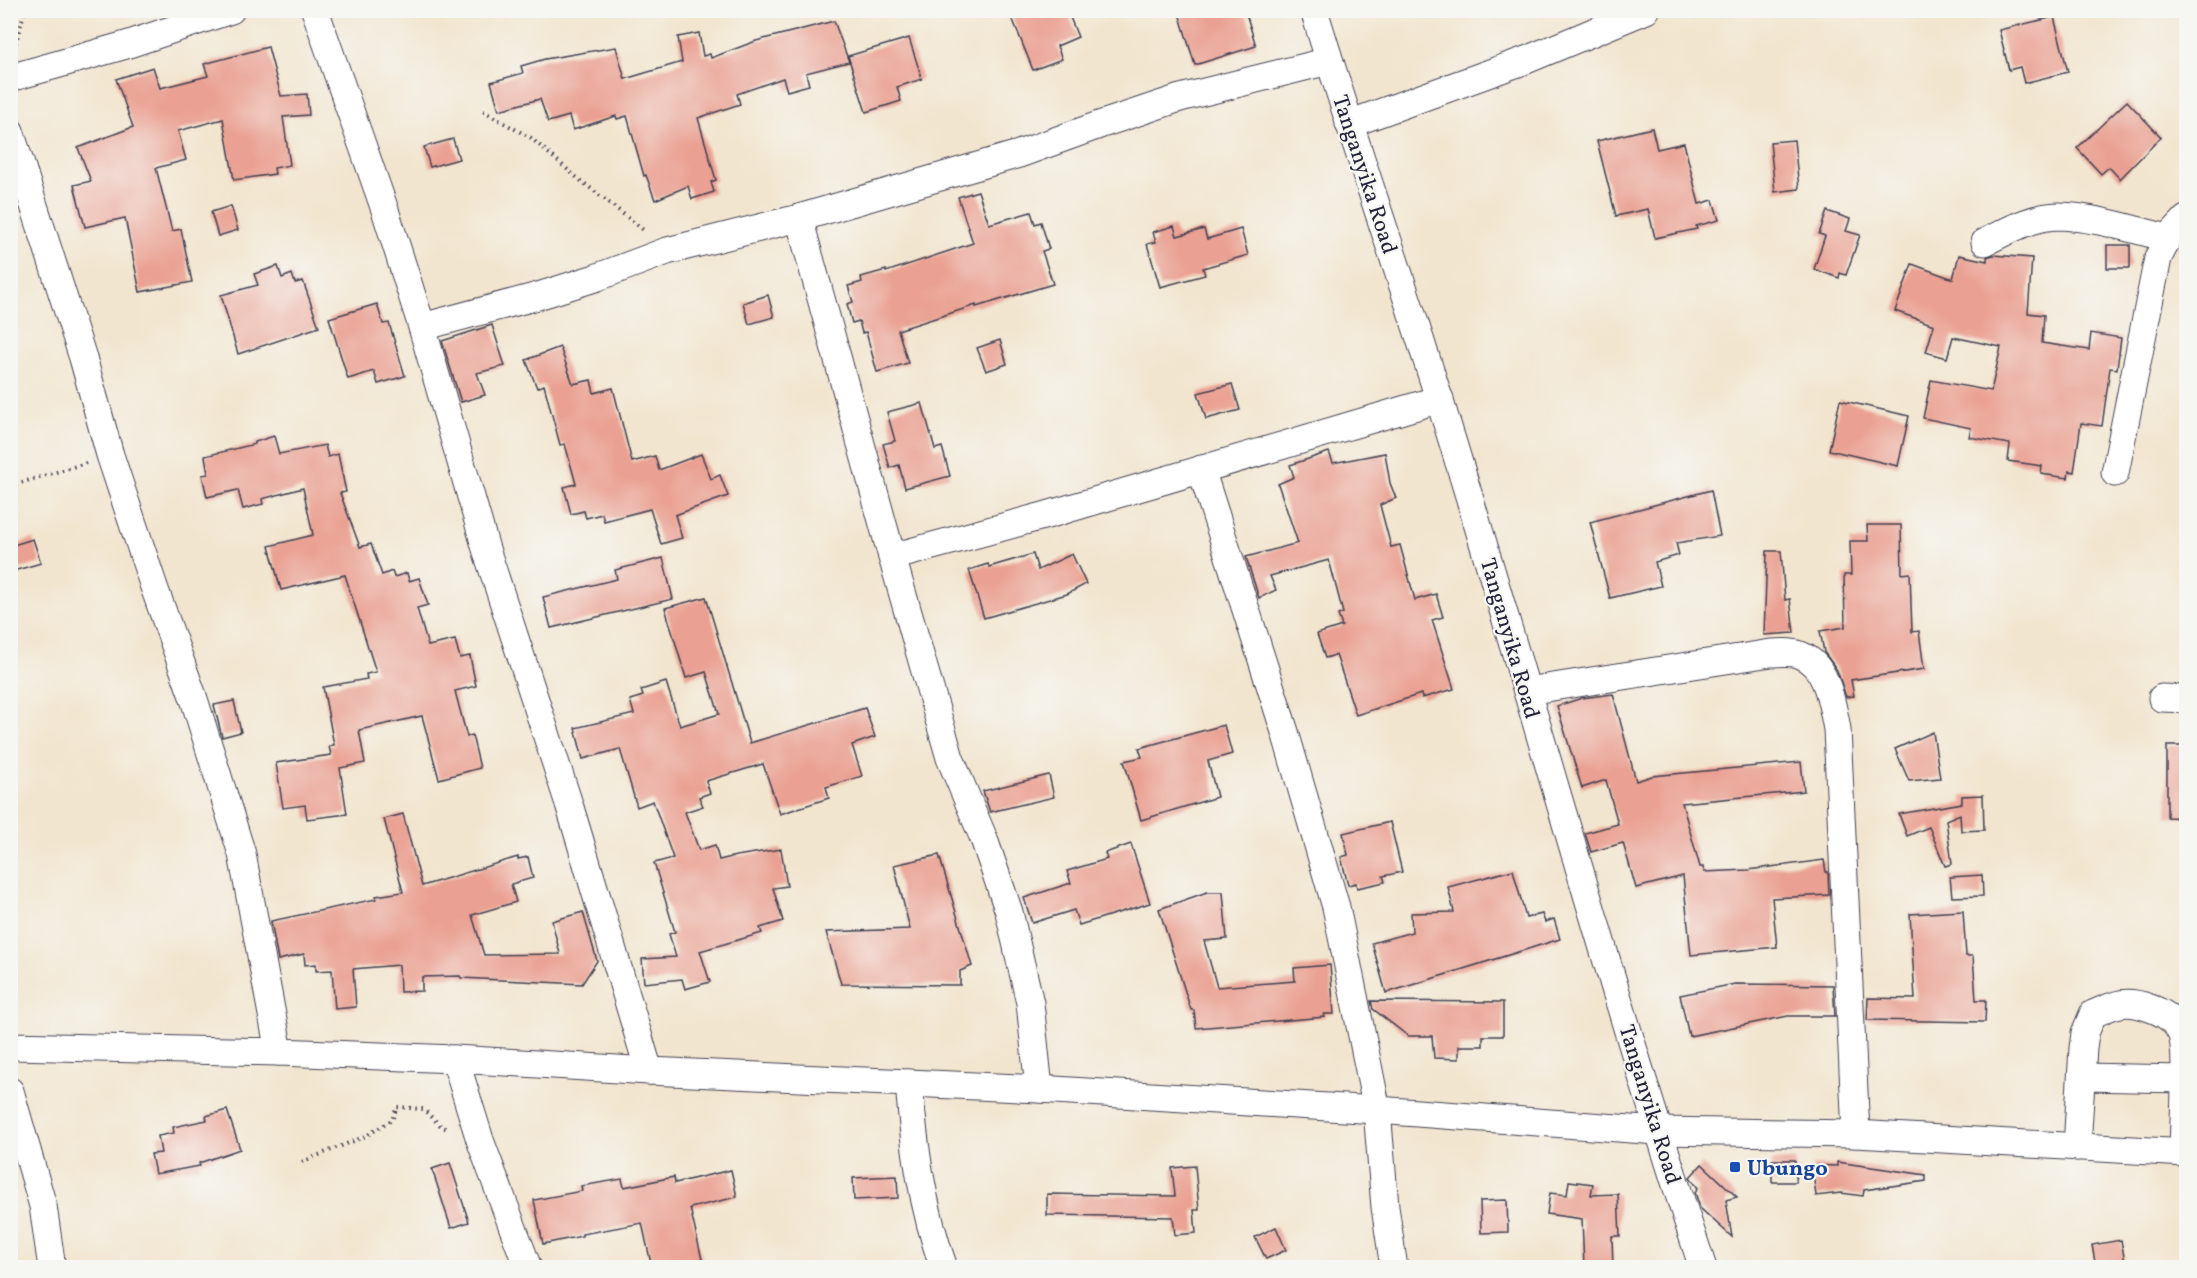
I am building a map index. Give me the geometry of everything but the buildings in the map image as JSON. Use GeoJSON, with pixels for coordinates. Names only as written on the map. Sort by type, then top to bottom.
{"type":"FeatureCollection","features":[{"type":"Feature","properties":{"kind":"street"},"geometry":{"type":"LineString","coordinates":[[11,67],[126,45],[231,10]]}},
{"type":"Feature","properties":{"kind":"street"},"geometry":{"type":"LineString","coordinates":[[315,10],[385,210],[422,327],[486,549],[569,804],[649,1071]]}},
{"type":"Feature","properties":{"kind":"street","name":"Tanganyika Road"},"geometry":{"type":"LineString","coordinates":[[1314,10],[1349,124],[1440,399],[1658,1131],[1703,1268]]}},
{"type":"Feature","properties":{"kind":"street"},"geometry":{"type":"LineString","coordinates":[[1349,124],[1526,60],[1646,10]]}},
{"type":"Feature","properties":{"kind":"street"},"geometry":{"type":"LineString","coordinates":[[422,327],[596,278],[667,250],[799,218],[1019,154],[1180,98],[1329,61]]}},
{"type":"Feature","properties":{"kind":"street"},"geometry":{"type":"LineString","coordinates":[[10,131],[80,348],[110,455],[191,689],[242,854],[279,1052]]}},
{"type":"Feature","properties":{"kind":"street"},"geometry":{"type":"LineString","coordinates":[[1985,242],[2023,224],[2058,216],[2177,229],[2158,258],[2115,473]]}},
{"type":"Feature","properties":{"kind":"street"},"geometry":{"type":"LineString","coordinates":[[799,218],[892,557],[951,758],[984,839],[1009,912],[1030,1003],[1039,1089]]}},
{"type":"Feature","properties":{"kind":"street"},"geometry":{"type":"LineString","coordinates":[[892,557],[1047,515],[1440,399]]}},
{"type":"Feature","properties":{"kind":"street"},"geometry":{"type":"LineString","coordinates":[[1201,469],[1285,732],[1336,907],[1377,1110],[1385,1207],[1394,1268]]}},
{"type":"Feature","properties":{"kind":"street"},"geometry":{"type":"LineString","coordinates":[[1527,691],[1771,653],[1800,655],[1810,661],[1821,675],[1828,689],[1837,729],[1856,1134]]}},
{"type":"Feature","properties":{"kind":"street"},"geometry":{"type":"LineString","coordinates":[[10,1046],[279,1052],[455,1059],[649,1071],[1039,1089],[1377,1110],[1658,1131],[1856,1134],[2077,1147],[2185,1153],[2185,1061],[2182,1035],[2167,1014],[2143,1005],[2119,1003],[2093,1014],[2085,1033],[2077,1147]]}},
{"type":"Feature","properties":{"kind":"street"},"geometry":{"type":"LineString","coordinates":[[455,1059],[480,1140],[528,1268]]}},
{"type":"Feature","properties":{"kind":"street"},"geometry":{"type":"LineString","coordinates":[[2082,1077],[2184,1079]]}},
{"type":"Feature","properties":{"kind":"street"},"geometry":{"type":"LineString","coordinates":[[909,1083],[914,1140],[930,1229],[944,1268]]}},
{"type":"Feature","properties":{"kind":"street"},"geometry":{"type":"LineString","coordinates":[[10,1091],[43,1206],[52,1268]]}},
{"type":"Feature","properties":{"kind":"path"},"geometry":{"type":"LineString","coordinates":[[11,67],[25,10]]}},
{"type":"Feature","properties":{"kind":"path"},"geometry":{"type":"LineString","coordinates":[[483,111],[531,138],[667,250]]}},
{"type":"Feature","properties":{"kind":"path"},"geometry":{"type":"LineString","coordinates":[[10,486],[110,455]]}},
{"type":"Feature","properties":{"kind":"path"},"geometry":{"type":"LineString","coordinates":[[302,1162],[366,1136],[392,1120],[398,1107],[423,1108],[442,1127],[480,1140]]}},
{"type":"Feature","properties":{"kind":"place","name":"Ubungo"},"geometry":{"type":"Point","coordinates":[1735,1167]}}]}
